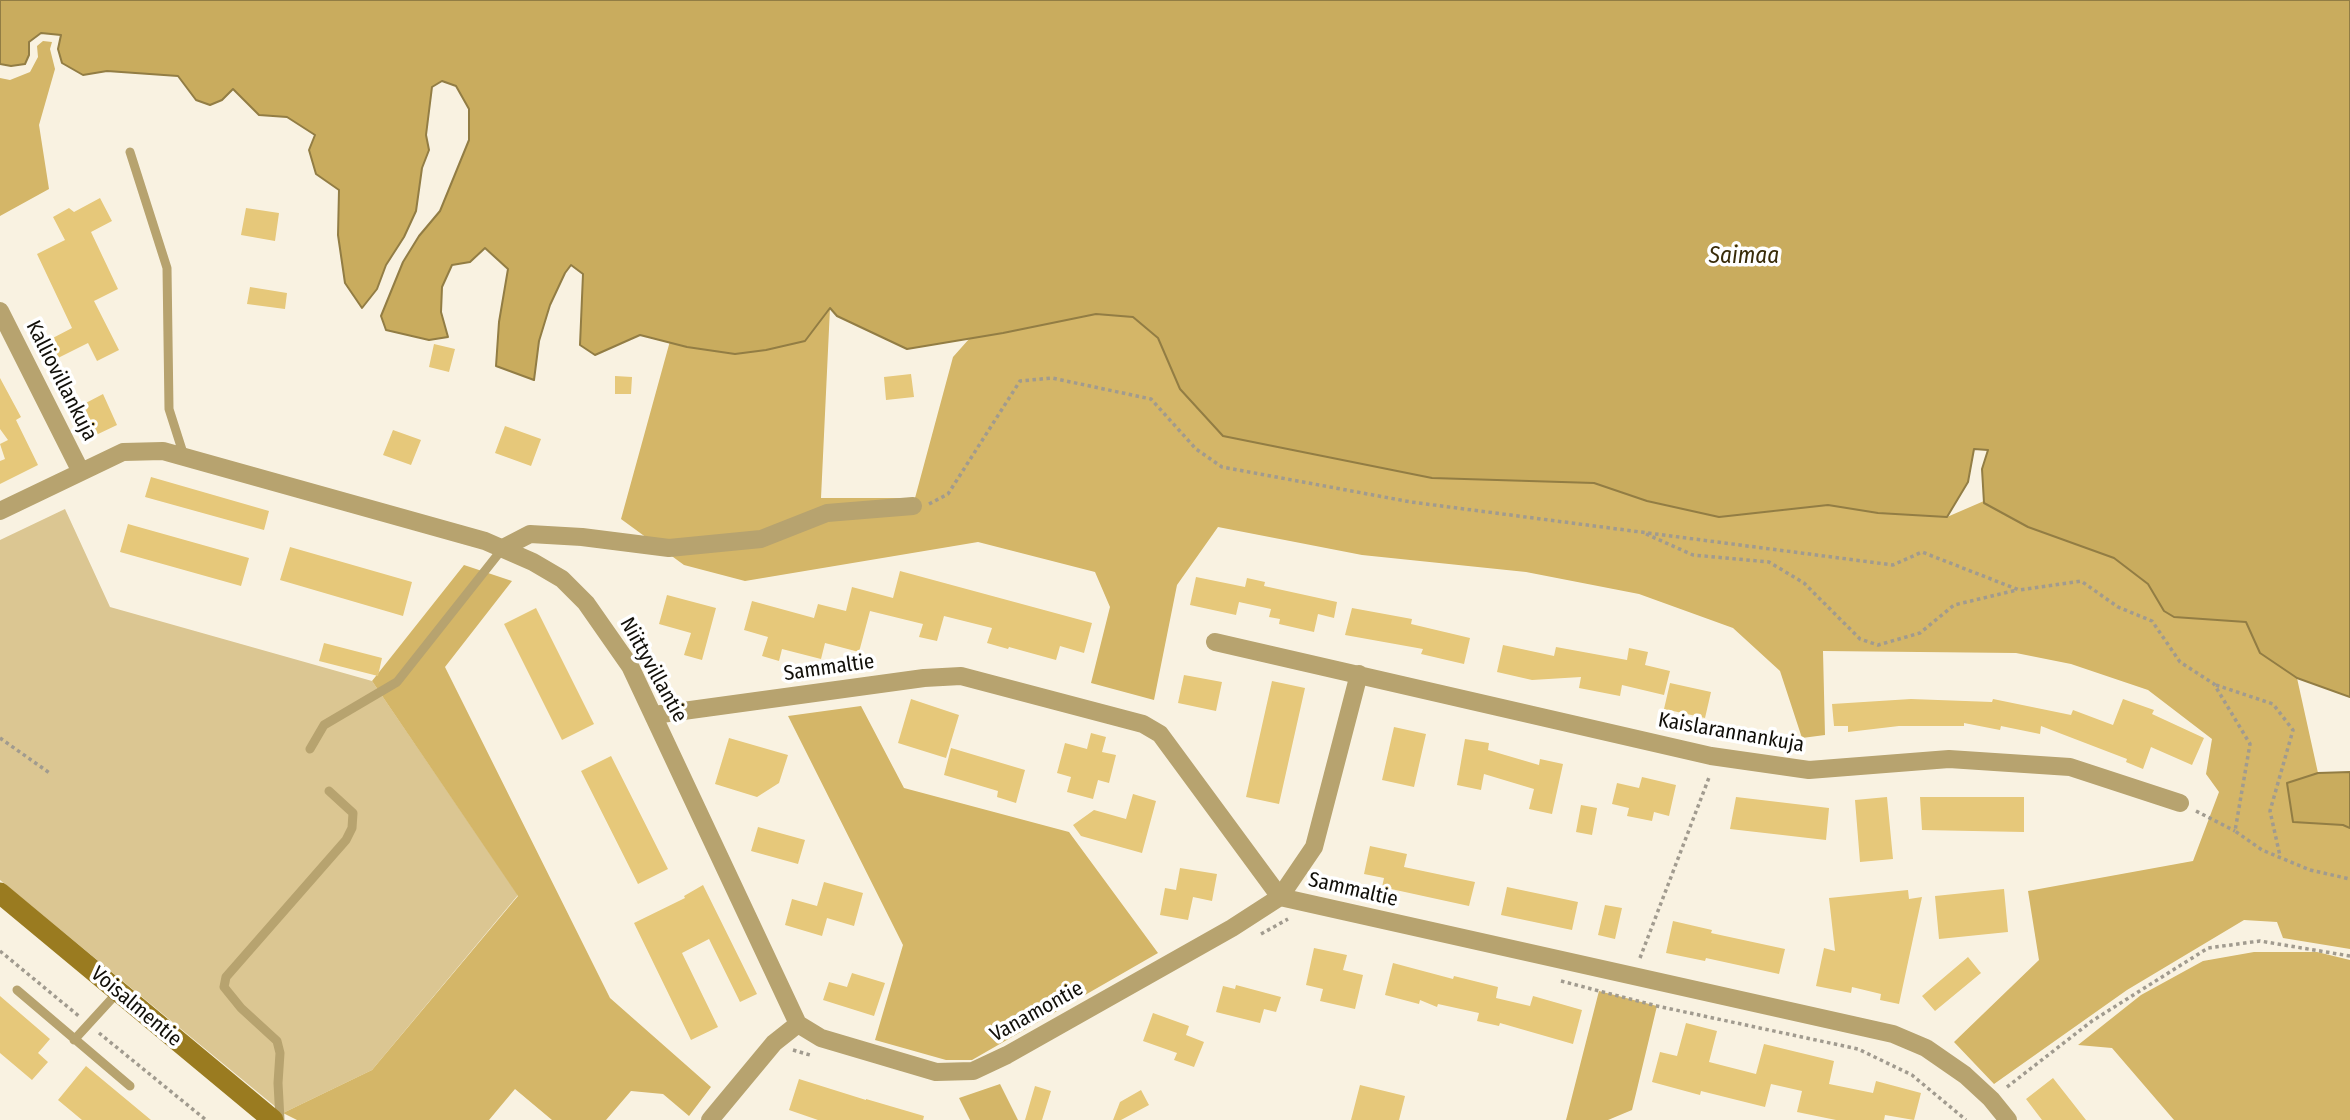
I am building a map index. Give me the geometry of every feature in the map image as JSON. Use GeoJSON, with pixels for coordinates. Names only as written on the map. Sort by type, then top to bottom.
{"type":"FeatureCollection","features":[{"type":"Feature","properties":{"kind":"street","name":"Kalliovillankuja"},"geometry":{"type":"LineString","coordinates":[[0,311],[81,472]]}},
{"type":"Feature","properties":{"kind":"street","name":"Niittyvillantie"},"geometry":{"type":"LineString","coordinates":[[0,511],[123,452],[163,451],[485,541],[533,562],[562,579],[586,603],[629,666],[798,1024]]}},
{"type":"Feature","properties":{"kind":"street"},"geometry":{"type":"LineString","coordinates":[[503,548],[530,534],[582,537],[669,548],[761,539],[827,513],[913,506]]}},
{"type":"Feature","properties":{"kind":"street","name":"Kaislarannankuja"},"geometry":{"type":"LineString","coordinates":[[1216,642],[1717,757],[1809,770],[1949,759],[2070,767],[2180,803]]}},
{"type":"Feature","properties":{"kind":"street"},"geometry":{"type":"LineString","coordinates":[[1280,897],[1314,847],[1359,674]]}},
{"type":"Feature","properties":{"kind":"street","name":"Sammaltie"},"geometry":{"type":"LineString","coordinates":[[654,715],[924,678],[961,676],[1143,724],[1160,734],[1280,897],[1893,1034],[1927,1048],[1965,1075],[1991,1099],[2008,1120]]}},
{"type":"Feature","properties":{"kind":"street","name":"Voisalmentie"},"geometry":{"type":"LineString","coordinates":[[0,893],[273,1120]]}},
{"type":"Feature","properties":{"kind":"street","name":"Vanamontie"},"geometry":{"type":"LineString","coordinates":[[798,1024],[821,1038],[936,1072],[972,1071],[1067,1022],[1232,928],[1280,897]]}},
{"type":"Feature","properties":{"kind":"street"},"geometry":{"type":"LineString","coordinates":[[710,1120],[774,1043],[798,1024]]}},
{"type":"Feature","properties":{"kind":"lane"},"geometry":{"type":"LineString","coordinates":[[130,152],[167,268],[169,409],[184,456]]}},
{"type":"Feature","properties":{"kind":"lane"},"geometry":{"type":"LineString","coordinates":[[310,749],[324,725],[397,682],[503,548]]}},
{"type":"Feature","properties":{"kind":"lane"},"geometry":{"type":"LineString","coordinates":[[280,1120],[278,1083],[281,1053],[277,1041],[241,1008],[224,987],[226,977],[346,841],[352,828],[353,813],[329,791]]}},
{"type":"Feature","properties":{"kind":"lane"},"geometry":{"type":"LineString","coordinates":[[17,990],[130,1086]]}},
{"type":"Feature","properties":{"kind":"lane"},"geometry":{"type":"LineString","coordinates":[[74,1040],[118,992]]}},
{"type":"Feature","properties":{"kind":"path"},"geometry":{"type":"LineString","coordinates":[[913,506],[924,507],[948,494],[1020,382],[1052,378],[1151,400],[1196,449],[1223,467],[1410,502],[1894,565],[1923,552],[2020,590]]}},
{"type":"Feature","properties":{"kind":"path"},"geometry":{"type":"LineString","coordinates":[[1643,532],[1693,555],[1769,562],[1804,583],[1860,639],[1878,645],[1920,633],[1954,605],[2020,590],[2081,581],[2118,607],[2152,621],[2180,662],[2214,684],[2273,704],[2293,730],[2270,811],[2280,857]]}},
{"type":"Feature","properties":{"kind":"path"},"geometry":{"type":"LineString","coordinates":[[2214,684],[2250,744],[2235,831]]}},
{"type":"Feature","properties":{"kind":"path"},"geometry":{"type":"LineString","coordinates":[[0,738],[51,775]]}},
{"type":"Feature","properties":{"kind":"path"},"geometry":{"type":"LineString","coordinates":[[1633,976],[1717,757]]}},
{"type":"Feature","properties":{"kind":"path"},"geometry":{"type":"LineString","coordinates":[[2180,803],[2280,857],[2310,870],[2350,879]]}},
{"type":"Feature","properties":{"kind":"path"},"geometry":{"type":"LineString","coordinates":[[1991,1099],[2092,1021],[2208,948],[2260,941],[2350,956]]}},
{"type":"Feature","properties":{"kind":"path"},"geometry":{"type":"LineString","coordinates":[[0,951],[206,1120]]}},
{"type":"Feature","properties":{"kind":"path"},"geometry":{"type":"LineString","coordinates":[[1549,978],[1657,1006],[1858,1049],[1912,1075],[1966,1120]]}},
{"type":"Feature","properties":{"kind":"shaded area"},"geometry":{"type":"Polygon","coordinates":[[[43,41],[52,42],[50,49],[55,69],[39,125],[49,189],[0,216],[0,78],[10,80],[30,72],[38,57],[37,46],[43,41]]]}},
{"type":"Feature","properties":{"kind":"shaded area"},"geometry":{"type":"Polygon","coordinates":[[[830,308],[821,498],[915,498],[953,357],[969,339],[1096,314],[1134,317],[1158,338],[1180,389],[1223,436],[1432,478],[1594,483],[1647,501],[1769,512],[1828,505],[1878,513],[1947,517],[1984,501],[2028,527],[2114,558],[2148,584],[2164,611],[2212,620],[2246,622],[2260,653],[2297,678],[2318,773],[2287,783],[2293,822],[2343,825],[2350,828],[2350,949],[2283,938],[2277,922],[2244,920],[2127,990],[1994,1084],[1954,1042],[2039,960],[2028,891],[2193,861],[2219,792],[2206,774],[2212,739],[2148,690],[2071,664],[2016,653],[1823,651],[1825,735],[1802,738],[1780,671],[1733,628],[1639,594],[1526,572],[1362,555],[1218,527],[1177,585],[1154,700],[1091,683],[1110,607],[1095,572],[978,542],[745,581],[684,565],[621,519],[670,341],[687,347],[735,354],[766,350],[805,341],[830,308]]]}},
{"type":"Feature","properties":{"kind":"shaded area"},"geometry":{"type":"Polygon","coordinates":[[[65,509],[110,607],[372,681],[518,895],[372,1070],[283,1113],[0,880],[0,540],[65,509]]]}},
{"type":"Feature","properties":{"kind":"shaded area"},"geometry":{"type":"Polygon","coordinates":[[[464,565],[512,581],[445,667],[610,998],[711,1087],[689,1116],[663,1094],[631,1091],[606,1120],[552,1120],[515,1089],[489,1120],[297,1120],[283,1113],[372,1070],[518,896],[372,681],[464,565]]]}},
{"type":"Feature","properties":{"kind":"shaded area"},"geometry":{"type":"Polygon","coordinates":[[[861,706],[904,788],[1069,832],[1158,953],[972,1060],[946,1060],[875,1040],[903,945],[788,716],[861,706]]]}},
{"type":"Feature","properties":{"kind":"shaded area"},"geometry":{"type":"Polygon","coordinates":[[[2254,952],[2317,952],[2350,960],[2350,1120],[2174,1120],[2112,1048],[2078,1045],[2141,995],[2203,961],[2254,952]]]}},
{"type":"Feature","properties":{"kind":"shaded area"},"geometry":{"type":"Polygon","coordinates":[[[1599,991],[1657,1006],[1632,1110],[1608,1120],[1566,1120],[1599,991]]]}},
{"type":"Feature","properties":{"kind":"shaded area"},"geometry":{"type":"Polygon","coordinates":[[[1000,1084],[1018,1120],[970,1120],[959,1098],[1000,1084]]]}},
{"type":"Feature","properties":{"kind":"water","name":"Saimaa"},"geometry":{"type":"Polygon","coordinates":[[[0,0],[2350,0],[2350,697],[2297,678],[2260,653],[2246,622],[2174,617],[2164,611],[2148,584],[2114,558],[2028,527],[1984,503],[1982,469],[1988,450],[1974,449],[1968,482],[1947,517],[1878,513],[1828,505],[1719,517],[1647,501],[1594,483],[1432,478],[1223,436],[1180,389],[1158,338],[1133,317],[1096,314],[907,349],[837,316],[830,308],[805,341],[766,350],[735,354],[687,347],[640,335],[595,355],[580,345],[583,274],[571,265],[550,305],[539,341],[534,380],[496,366],[499,322],[508,269],[485,248],[470,262],[452,265],[442,287],[441,312],[448,337],[429,340],[386,330],[381,316],[403,262],[419,236],[440,211],[469,140],[469,109],[456,86],[442,81],[432,87],[426,135],[429,150],[422,168],[416,211],[404,237],[386,265],[377,289],[362,308],[345,283],[338,235],[339,190],[316,174],[309,150],[315,135],[287,117],[259,115],[233,89],[222,100],[210,105],[196,100],[178,76],[107,71],[83,75],[62,63],[58,49],[61,35],[41,33],[29,42],[29,55],[25,64],[0,64],[0,0]]]}},
{"type":"Feature","properties":{"kind":"water"},"geometry":{"type":"Polygon","coordinates":[[[2350,772],[2350,828],[2343,825],[2293,822],[2287,783],[2318,773],[2350,772]]]}},
{"type":"Feature","properties":{"kind":"building"},"geometry":{"type":"Polygon","coordinates":[[[100,198],[112,221],[91,232],[118,289],[94,301],[119,350],[97,361],[88,343],[58,358],[49,340],[72,328],[37,254],[65,240],[53,217],[69,208],[74,212],[100,198]]]}},
{"type":"Feature","properties":{"kind":"building"},"geometry":{"type":"Polygon","coordinates":[[[246,208],[279,213],[275,241],[241,235],[246,208]]]}},
{"type":"Feature","properties":{"kind":"building"},"geometry":{"type":"Polygon","coordinates":[[[250,287],[287,293],[285,309],[247,304],[250,287]]]}},
{"type":"Feature","properties":{"kind":"building"},"geometry":{"type":"Polygon","coordinates":[[[434,344],[455,349],[449,372],[429,367],[434,344]]]}},
{"type":"Feature","properties":{"kind":"building"},"geometry":{"type":"Polygon","coordinates":[[[911,374],[914,397],[886,400],[884,377],[911,374]]]}},
{"type":"Feature","properties":{"kind":"building"},"geometry":{"type":"Polygon","coordinates":[[[615,376],[632,377],[631,394],[615,394],[615,376]]]}},
{"type":"Feature","properties":{"kind":"building"},"geometry":{"type":"Polygon","coordinates":[[[0,378],[21,417],[16,420],[38,465],[0,484],[0,461],[5,459],[0,444],[8,440],[0,429],[0,378]]]}},
{"type":"Feature","properties":{"kind":"building"},"geometry":{"type":"Polygon","coordinates":[[[103,394],[117,425],[96,435],[82,405],[103,394]]]}},
{"type":"Feature","properties":{"kind":"building"},"geometry":{"type":"Polygon","coordinates":[[[505,426],[541,439],[531,466],[495,453],[505,426]]]}},
{"type":"Feature","properties":{"kind":"building"},"geometry":{"type":"Polygon","coordinates":[[[393,430],[421,440],[411,465],[383,455],[393,430]]]}},
{"type":"Feature","properties":{"kind":"building"},"geometry":{"type":"Polygon","coordinates":[[[151,477],[269,511],[264,530],[145,497],[151,477]]]}},
{"type":"Feature","properties":{"kind":"building"},"geometry":{"type":"Polygon","coordinates":[[[128,524],[249,558],[241,586],[120,552],[128,524]]]}},
{"type":"Feature","properties":{"kind":"building"},"geometry":{"type":"Polygon","coordinates":[[[290,547],[412,582],[403,616],[280,580],[290,547]]]}},
{"type":"Feature","properties":{"kind":"building"},"geometry":{"type":"Polygon","coordinates":[[[900,571],[1092,623],[1084,653],[1060,646],[1056,660],[1009,647],[1008,649],[987,643],[992,628],[944,616],[937,641],[919,637],[923,624],[870,611],[859,652],[825,643],[821,659],[782,649],[779,661],[762,656],[768,637],[744,630],[752,601],[814,618],[818,604],[846,611],[852,587],[893,598],[900,571]]]}},
{"type":"Feature","properties":{"kind":"building"},"geometry":{"type":"Polygon","coordinates":[[[1196,577],[1245,587],[1247,578],[1265,582],[1264,586],[1337,602],[1334,618],[1318,614],[1314,632],[1279,624],[1280,619],[1269,617],[1271,609],[1239,602],[1236,615],[1190,605],[1196,577]]]}},
{"type":"Feature","properties":{"kind":"building"},"geometry":{"type":"Polygon","coordinates":[[[667,595],[716,608],[702,660],[684,655],[691,633],[659,624],[667,595]]]}},
{"type":"Feature","properties":{"kind":"building"},"geometry":{"type":"Polygon","coordinates":[[[536,608],[594,724],[562,740],[504,624],[536,608]]]}},
{"type":"Feature","properties":{"kind":"building"},"geometry":{"type":"Polygon","coordinates":[[[1352,608],[1412,619],[1411,624],[1470,638],[1464,664],[1421,654],[1423,649],[1345,635],[1352,608]]]}},
{"type":"Feature","properties":{"kind":"building"},"geometry":{"type":"Polygon","coordinates":[[[324,643],[382,658],[378,676],[319,661],[324,643]]]}},
{"type":"Feature","properties":{"kind":"building"},"geometry":{"type":"Polygon","coordinates":[[[1503,645],[1554,656],[1556,647],[1627,660],[1629,648],[1648,652],[1645,665],[1670,671],[1664,695],[1622,685],[1620,696],[1579,688],[1581,677],[1532,680],[1497,672],[1503,645]]]}},
{"type":"Feature","properties":{"kind":"building"},"geometry":{"type":"Polygon","coordinates":[[[1184,675],[1222,682],[1216,711],[1178,703],[1184,675]]]}},
{"type":"Feature","properties":{"kind":"building"},"geometry":{"type":"Polygon","coordinates":[[[1272,681],[1305,688],[1279,804],[1246,797],[1272,681]]]}},
{"type":"Feature","properties":{"kind":"building"},"geometry":{"type":"Polygon","coordinates":[[[1670,683],[1711,692],[1705,718],[1664,709],[1670,683]]]}},
{"type":"Feature","properties":{"kind":"building"},"geometry":{"type":"Polygon","coordinates":[[[911,699],[959,715],[946,758],[898,743],[911,699]]]}},
{"type":"Feature","properties":{"kind":"building"},"geometry":{"type":"Polygon","coordinates":[[[1911,699],[1992,702],[1993,699],[2071,715],[2073,710],[2113,725],[2123,699],[2154,710],[2152,714],[2204,738],[2192,765],[2151,747],[2143,769],[2126,762],[2127,759],[2041,726],[2040,734],[2001,726],[2000,730],[1964,723],[1964,726],[1899,726],[1848,732],[1848,726],[1834,726],[1832,704],[1911,699]]]}},
{"type":"Feature","properties":{"kind":"building"},"geometry":{"type":"Polygon","coordinates":[[[1394,727],[1426,734],[1414,787],[1382,780],[1394,727]]]}},
{"type":"Feature","properties":{"kind":"building"},"geometry":{"type":"Polygon","coordinates":[[[1091,733],[1106,737],[1102,752],[1116,755],[1109,783],[1098,780],[1093,799],[1067,792],[1071,777],[1057,773],[1065,743],[1087,749],[1091,733]]]}},
{"type":"Feature","properties":{"kind":"building"},"geometry":{"type":"Polygon","coordinates":[[[729,738],[788,755],[779,783],[757,797],[715,784],[729,738]]]}},
{"type":"Feature","properties":{"kind":"building"},"geometry":{"type":"Polygon","coordinates":[[[1465,739],[1489,743],[1488,750],[1539,765],[1540,759],[1563,764],[1552,814],[1529,809],[1534,789],[1484,774],[1481,790],[1457,785],[1465,739]]]}},
{"type":"Feature","properties":{"kind":"building"},"geometry":{"type":"Polygon","coordinates":[[[951,748],[1025,770],[1016,803],[997,797],[998,791],[944,775],[951,748]]]}},
{"type":"Feature","properties":{"kind":"building"},"geometry":{"type":"Polygon","coordinates":[[[611,756],[668,869],[638,884],[581,771],[611,756]]]}},
{"type":"Feature","properties":{"kind":"building"},"geometry":{"type":"Polygon","coordinates":[[[1642,777],[1676,785],[1669,816],[1654,812],[1652,821],[1627,816],[1629,808],[1612,804],[1617,783],[1639,788],[1642,777]]]}},
{"type":"Feature","properties":{"kind":"building"},"geometry":{"type":"Polygon","coordinates":[[[1133,794],[1156,801],[1142,853],[1081,836],[1073,825],[1094,810],[1126,819],[1133,794]]]}},
{"type":"Feature","properties":{"kind":"building"},"geometry":{"type":"Polygon","coordinates":[[[1736,797],[1829,808],[1826,840],[1730,829],[1736,797]]]}},
{"type":"Feature","properties":{"kind":"building"},"geometry":{"type":"Polygon","coordinates":[[[1887,797],[1893,859],[1860,862],[1855,800],[1887,797]]]}},
{"type":"Feature","properties":{"kind":"building"},"geometry":{"type":"Polygon","coordinates":[[[1920,797],[2024,797],[2024,832],[1922,830],[1920,797]]]}},
{"type":"Feature","properties":{"kind":"building"},"geometry":{"type":"Polygon","coordinates":[[[1581,805],[1597,808],[1592,835],[1576,832],[1581,805]]]}},
{"type":"Feature","properties":{"kind":"building"},"geometry":{"type":"Polygon","coordinates":[[[758,827],[805,840],[798,864],[751,851],[758,827]]]}},
{"type":"Feature","properties":{"kind":"building"},"geometry":{"type":"Polygon","coordinates":[[[1370,846],[1407,854],[1404,867],[1475,882],[1469,906],[1382,887],[1384,878],[1364,874],[1370,846]]]}},
{"type":"Feature","properties":{"kind":"building"},"geometry":{"type":"Polygon","coordinates":[[[1180,868],[1217,874],[1212,901],[1193,897],[1188,920],[1160,915],[1165,888],[1176,890],[1180,868]]]}},
{"type":"Feature","properties":{"kind":"building"},"geometry":{"type":"Polygon","coordinates":[[[824,882],[863,893],[854,926],[827,918],[822,936],[785,925],[792,899],[817,906],[824,882]]]}},
{"type":"Feature","properties":{"kind":"building"},"geometry":{"type":"Polygon","coordinates":[[[703,885],[757,994],[740,1002],[709,939],[682,953],[718,1027],[691,1040],[634,923],[685,898],[684,896],[703,885]]]}},
{"type":"Feature","properties":{"kind":"building"},"geometry":{"type":"Polygon","coordinates":[[[1507,887],[1578,902],[1572,930],[1501,915],[1507,887]]]}},
{"type":"Feature","properties":{"kind":"building"},"geometry":{"type":"Polygon","coordinates":[[[2004,889],[2008,932],[1939,939],[1935,896],[2004,889]]]}},
{"type":"Feature","properties":{"kind":"building"},"geometry":{"type":"Polygon","coordinates":[[[1908,890],[1909,899],[1922,897],[1899,1004],[1880,1000],[1881,994],[1852,987],[1851,993],[1816,986],[1824,948],[1835,951],[1829,898],[1908,890]]]}},
{"type":"Feature","properties":{"kind":"building"},"geometry":{"type":"Polygon","coordinates":[[[1605,905],[1622,908],[1615,939],[1598,935],[1605,905]]]}},
{"type":"Feature","properties":{"kind":"building"},"geometry":{"type":"Polygon","coordinates":[[[1673,921],[1712,930],[1711,933],[1785,949],[1779,974],[1706,958],[1705,961],[1666,953],[1673,921]]]}},
{"type":"Feature","properties":{"kind":"building"},"geometry":{"type":"Polygon","coordinates":[[[1314,948],[1347,955],[1343,970],[1363,975],[1355,1009],[1320,1001],[1323,989],[1306,985],[1314,948]]]}},
{"type":"Feature","properties":{"kind":"building"},"geometry":{"type":"Polygon","coordinates":[[[1968,957],[1981,973],[1935,1011],[1922,996],[1968,957]]]}},
{"type":"Feature","properties":{"kind":"building"},"geometry":{"type":"Polygon","coordinates":[[[1393,963],[1453,979],[1454,976],[1498,987],[1496,998],[1530,1006],[1533,996],[1582,1010],[1573,1044],[1500,1023],[1499,1026],[1477,1021],[1479,1013],[1438,1004],[1437,1007],[1420,1000],[1419,1004],[1385,995],[1393,963]]]}},
{"type":"Feature","properties":{"kind":"building"},"geometry":{"type":"Polygon","coordinates":[[[852,973],[885,983],[874,1016],[823,1000],[829,982],[847,987],[852,973]]]}},
{"type":"Feature","properties":{"kind":"building"},"geometry":{"type":"Polygon","coordinates":[[[1236,985],[1281,997],[1276,1012],[1264,1009],[1260,1023],[1216,1012],[1223,986],[1235,989],[1236,985]]]}},
{"type":"Feature","properties":{"kind":"building"},"geometry":{"type":"Polygon","coordinates":[[[0,996],[50,1039],[38,1053],[48,1062],[32,1080],[0,1053],[0,996]]]}},
{"type":"Feature","properties":{"kind":"building"},"geometry":{"type":"Polygon","coordinates":[[[1153,1013],[1189,1026],[1186,1035],[1204,1042],[1194,1067],[1174,1060],[1177,1053],[1143,1041],[1153,1013]]]}},
{"type":"Feature","properties":{"kind":"building"},"geometry":{"type":"Polygon","coordinates":[[[1686,1023],[1717,1031],[1709,1062],[1756,1074],[1764,1044],[1834,1061],[1829,1084],[1873,1093],[1876,1081],[1921,1093],[1914,1120],[1885,1115],[1884,1120],[1836,1120],[1797,1112],[1802,1091],[1771,1084],[1765,1107],[1701,1091],[1700,1095],[1652,1082],[1660,1052],[1677,1056],[1686,1023]]]}},
{"type":"Feature","properties":{"kind":"building"},"geometry":{"type":"Polygon","coordinates":[[[86,1066],[151,1120],[82,1120],[58,1100],[86,1066]]]}},
{"type":"Feature","properties":{"kind":"building"},"geometry":{"type":"Polygon","coordinates":[[[2053,1078],[2086,1120],[2042,1120],[2026,1099],[2053,1078]]]}},
{"type":"Feature","properties":{"kind":"building"},"geometry":{"type":"Polygon","coordinates":[[[799,1079],[924,1116],[923,1120],[818,1120],[789,1110],[799,1079]]]}},
{"type":"Feature","properties":{"kind":"building"},"geometry":{"type":"Polygon","coordinates":[[[1360,1085],[1405,1096],[1399,1120],[1351,1120],[1360,1085]]]}},
{"type":"Feature","properties":{"kind":"building"},"geometry":{"type":"Polygon","coordinates":[[[1035,1086],[1051,1091],[1042,1120],[1025,1120],[1035,1086]]]}},
{"type":"Feature","properties":{"kind":"building"},"geometry":{"type":"Polygon","coordinates":[[[1141,1090],[1149,1105],[1121,1120],[1113,1120],[1120,1102],[1141,1090]]]}}]}
